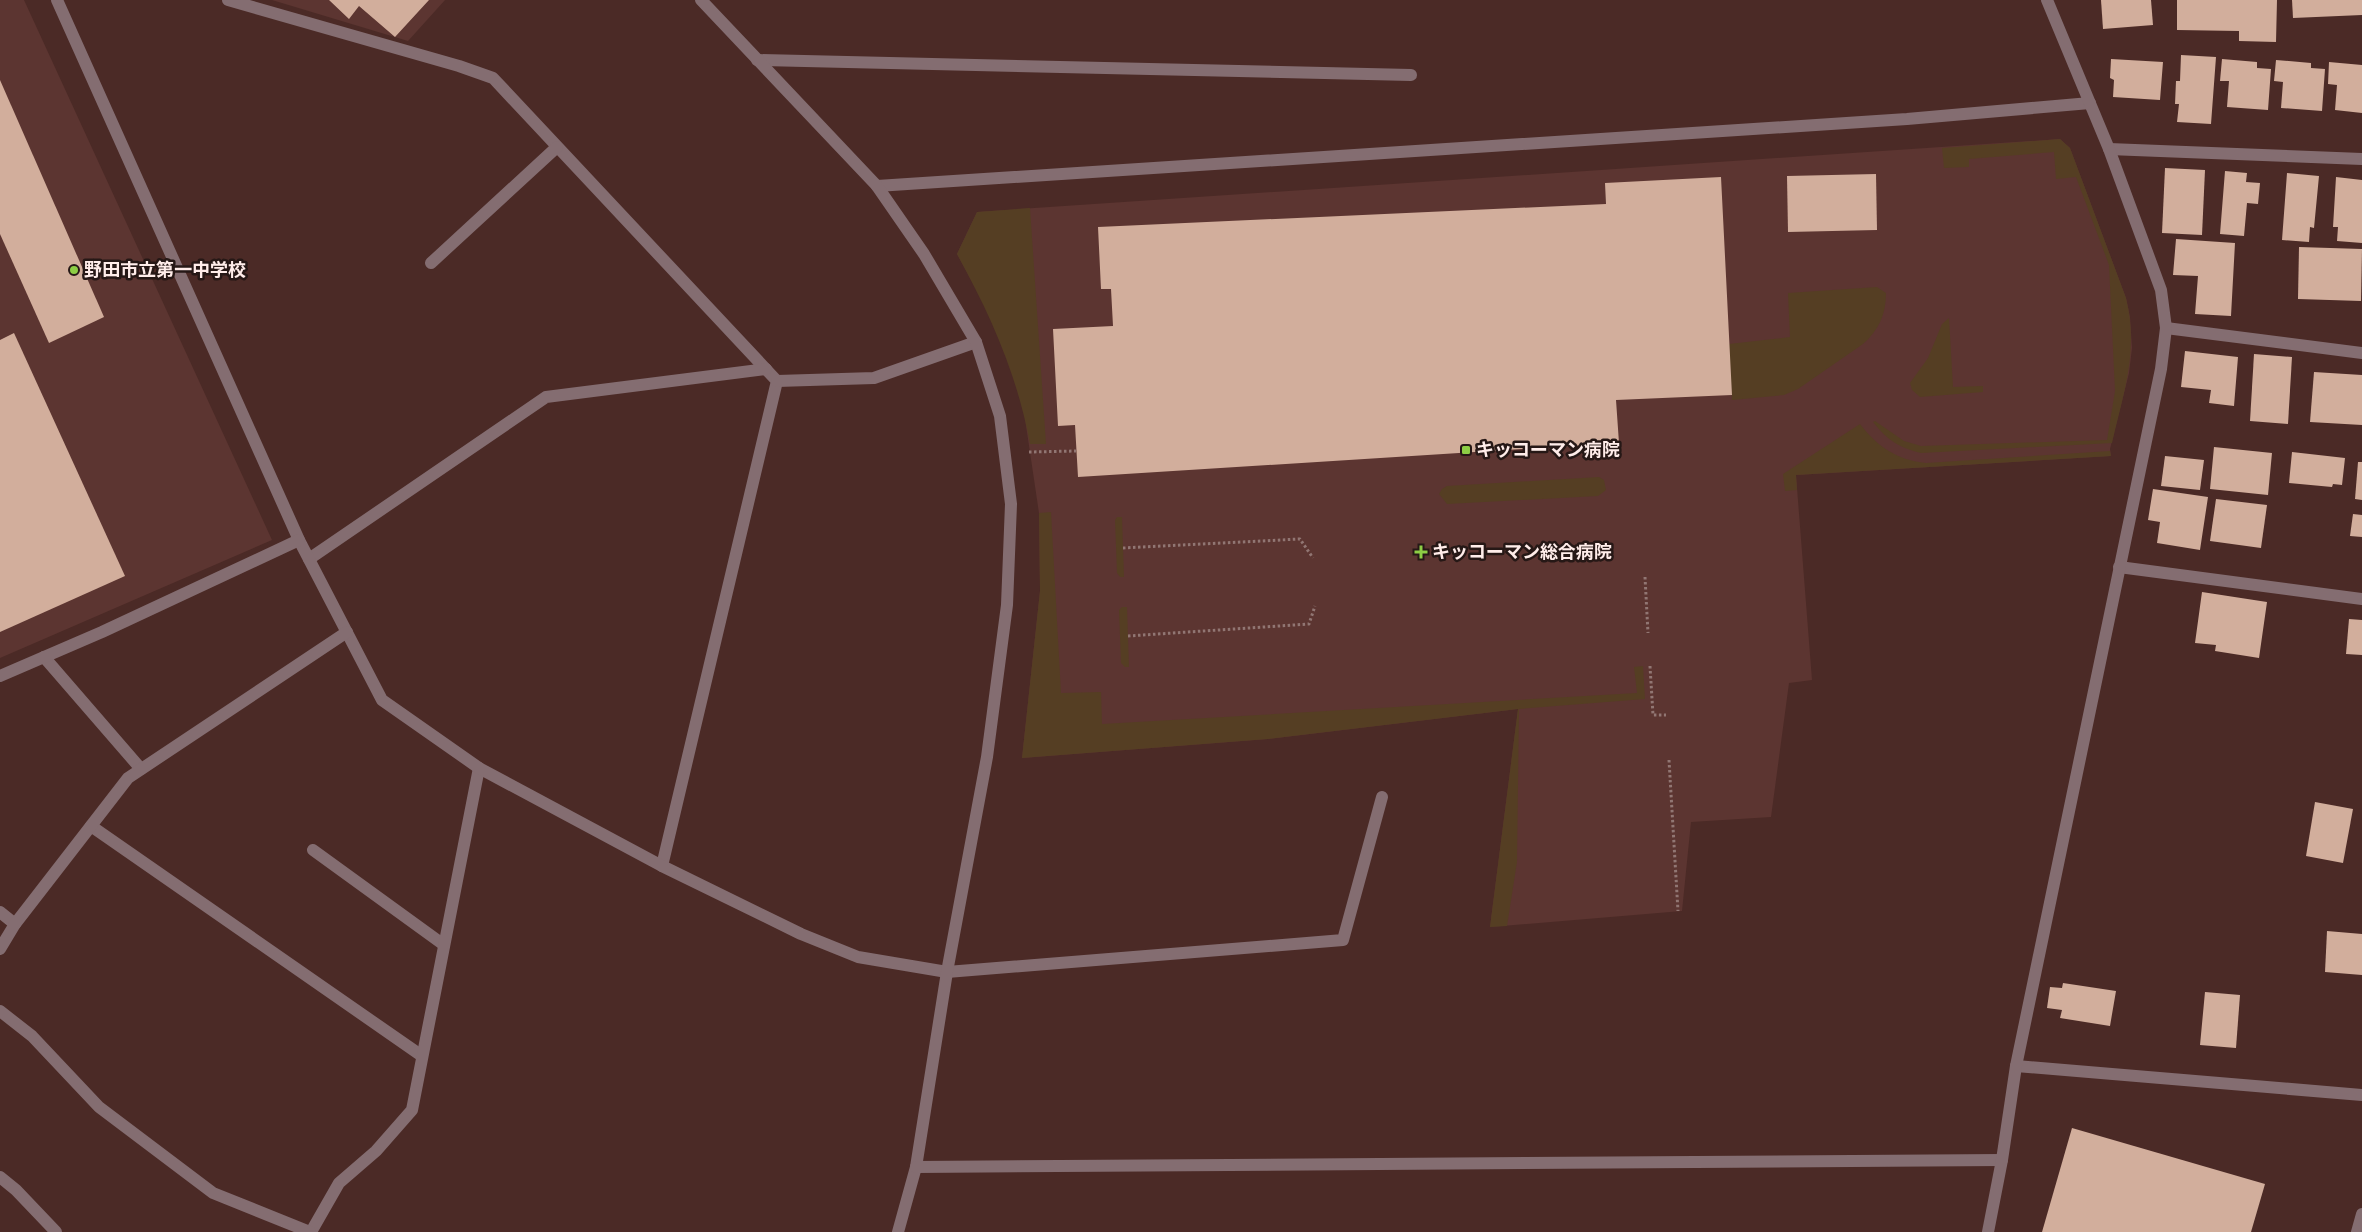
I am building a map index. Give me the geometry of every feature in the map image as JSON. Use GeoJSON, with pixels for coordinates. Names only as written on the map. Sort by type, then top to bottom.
{"type":"FeatureCollection","features":[{"type":"Feature","properties":{"kind":"street"},"geometry":{"type":"LineString","coordinates":[[57,0],[299,540],[382,700],[479,768],[662,866],[801,934],[858,957],[947,972],[1343,940],[1382,797]]}},
{"type":"Feature","properties":{"kind":"street"},"geometry":{"type":"LineString","coordinates":[[228,0],[458,66],[493,78],[777,381],[874,378],[976,342]]}},
{"type":"Feature","properties":{"kind":"street"},"geometry":{"type":"LineString","coordinates":[[701,0],[877,186],[924,254],[976,342],[1000,416],[1012,504],[1007,605],[986,758],[947,972],[916,1167],[898,1232]]}},
{"type":"Feature","properties":{"kind":"street"},"geometry":{"type":"LineString","coordinates":[[1988,1232],[2002,1160],[2016,1066],[2161,369],[2166,328],[2161,290],[2109,149],[2047,0]]}},
{"type":"Feature","properties":{"kind":"street"},"geometry":{"type":"LineString","coordinates":[[757,60],[1411,75]]}},
{"type":"Feature","properties":{"kind":"street"},"geometry":{"type":"LineString","coordinates":[[877,186],[1907,119],[2090,103]]}},
{"type":"Feature","properties":{"kind":"street"},"geometry":{"type":"LineString","coordinates":[[431,263],[557,148]]}},
{"type":"Feature","properties":{"kind":"street"},"geometry":{"type":"LineString","coordinates":[[2109,149],[2362,159]]}},
{"type":"Feature","properties":{"kind":"street"},"geometry":{"type":"LineString","coordinates":[[2166,328],[2362,353]]}},
{"type":"Feature","properties":{"kind":"street"},"geometry":{"type":"LineString","coordinates":[[309,559],[546,397],[766,369]]}},
{"type":"Feature","properties":{"kind":"street"},"geometry":{"type":"LineString","coordinates":[[662,866],[777,381]]}},
{"type":"Feature","properties":{"kind":"street"},"geometry":{"type":"LineString","coordinates":[[0,676],[102,632],[299,540]]}},
{"type":"Feature","properties":{"kind":"street"},"geometry":{"type":"LineString","coordinates":[[2119,567],[2362,599]]}},
{"type":"Feature","properties":{"kind":"street"},"geometry":{"type":"LineString","coordinates":[[0,949],[16,924],[128,778],[347,632]]}},
{"type":"Feature","properties":{"kind":"street"},"geometry":{"type":"LineString","coordinates":[[44,657],[141,769]]}},
{"type":"Feature","properties":{"kind":"street"},"geometry":{"type":"LineString","coordinates":[[0,1011],[32,1036],[99,1107],[213,1193],[310,1232],[339,1183],[376,1151],[412,1110],[479,768]]}},
{"type":"Feature","properties":{"kind":"street"},"geometry":{"type":"LineString","coordinates":[[91,826],[422,1056]]}},
{"type":"Feature","properties":{"kind":"street"},"geometry":{"type":"LineString","coordinates":[[313,850],[444,945]]}},
{"type":"Feature","properties":{"kind":"street"},"geometry":{"type":"LineString","coordinates":[[0,912],[16,924]]}},
{"type":"Feature","properties":{"kind":"street"},"geometry":{"type":"LineString","coordinates":[[2016,1066],[2362,1094]]}},
{"type":"Feature","properties":{"kind":"street"},"geometry":{"type":"LineString","coordinates":[[916,1167],[2002,1160]]}},
{"type":"Feature","properties":{"kind":"street"},"geometry":{"type":"LineString","coordinates":[[0,1177],[16,1190],[56,1232]]}},
{"type":"Feature","properties":{"kind":"street"},"geometry":{"type":"LineString","coordinates":[[2357,1232],[2362,1214]]}},
{"type":"Feature","properties":{"kind":"path"},"geometry":{"type":"LineString","coordinates":[[1026,452],[1076,450]]}},
{"type":"Feature","properties":{"kind":"path"},"geometry":{"type":"LineString","coordinates":[[1124,548],[1300,540],[1313,558]]}},
{"type":"Feature","properties":{"kind":"path"},"geometry":{"type":"LineString","coordinates":[[1645,577],[1648,633]]}},
{"type":"Feature","properties":{"kind":"path"},"geometry":{"type":"LineString","coordinates":[[1128,636],[1309,624],[1314,606]]}},
{"type":"Feature","properties":{"kind":"path"},"geometry":{"type":"LineString","coordinates":[[1650,666],[1653,715],[1666,715]]}},
{"type":"Feature","properties":{"kind":"path"},"geometry":{"type":"LineString","coordinates":[[1669,760],[1678,911]]}},
{"type":"Feature","properties":{"kind":"shaded area","name":"野田市立第一中学校"},"geometry":{"type":"Polygon","coordinates":[[[0,0],[24,0],[272,540],[0,658],[0,0]]]}},
{"type":"Feature","properties":{"kind":"shaded area"},"geometry":{"type":"Polygon","coordinates":[[[272,0],[445,0],[408,41],[272,0]]]}},
{"type":"Feature","properties":{"kind":"shaded area","name":"キッコーマン総合病院"},"geometry":{"type":"Polygon","coordinates":[[[2060,139],[2070,148],[2126,298],[2130,317],[2132,348],[2129,373],[2110,449],[2111,456],[1796,475],[1812,680],[1789,683],[1771,817],[1691,822],[1682,911],[1490,927],[1518,709],[1268,739],[1022,758],[1040,591],[1039,513],[1023,405],[1008,360],[987,309],[957,254],[977,212],[2060,139]]]}},
{"type":"Feature","properties":{"kind":"shaded area"},"geometry":{"type":"Polygon","coordinates":[[[2060,139],[2070,148],[2126,298],[2130,317],[2131,336],[2128,371],[2112,443],[1921,453],[1900,446],[1883,434],[1873,422],[1875,421],[1904,441],[1921,446],[2107,440],[2115,391],[2109,265],[2076,177],[2056,179],[2054,152],[1969,159],[1969,167],[1944,168],[1942,148],[2060,139]]]}},
{"type":"Feature","properties":{"kind":"shaded area"},"geometry":{"type":"Polygon","coordinates":[[[1030,208],[1046,444],[1030,444],[1025,418],[1010,369],[992,323],[957,254],[977,212],[1030,208]]]}},
{"type":"Feature","properties":{"kind":"shaded area"},"geometry":{"type":"Polygon","coordinates":[[[1877,287],[1886,293],[1885,308],[1877,327],[1863,344],[1798,389],[1784,395],[1732,400],[1729,344],[1790,337],[1788,293],[1877,287]]]}},
{"type":"Feature","properties":{"kind":"shaded area"},"geometry":{"type":"Polygon","coordinates":[[[1949,318],[1953,387],[1983,386],[1983,392],[1920,397],[1912,390],[1910,383],[1928,358],[1942,324],[1949,318]]]}},
{"type":"Feature","properties":{"kind":"shaded area"},"geometry":{"type":"Polygon","coordinates":[[[1860,424],[1881,446],[1889,451],[1906,459],[1926,463],[2110,451],[2111,456],[1796,475],[1797,490],[1785,491],[1783,474],[1860,424]]]}},
{"type":"Feature","properties":{"kind":"shaded area"},"geometry":{"type":"Polygon","coordinates":[[[1599,477],[1604,480],[1606,490],[1598,496],[1447,504],[1439,494],[1447,486],[1599,477]]]}},
{"type":"Feature","properties":{"kind":"shaded area"},"geometry":{"type":"Polygon","coordinates":[[[1051,512],[1061,693],[1101,692],[1102,724],[1637,693],[1634,667],[1643,666],[1645,699],[1519,709],[1517,862],[1507,926],[1490,927],[1518,709],[1268,739],[1022,758],[1040,591],[1039,513],[1051,512]]]}},
{"type":"Feature","properties":{"kind":"shaded area"},"geometry":{"type":"Polygon","coordinates":[[[1117,517],[1122,517],[1124,577],[1120,577],[1117,573],[1115,520],[1117,517]]]}},
{"type":"Feature","properties":{"kind":"shaded area"},"geometry":{"type":"Polygon","coordinates":[[[1122,607],[1127,607],[1129,667],[1125,667],[1121,663],[1119,610],[1122,607]]]}},
{"type":"Feature","properties":{"kind":"building"},"geometry":{"type":"Polygon","coordinates":[[[329,0],[429,0],[395,37],[359,6],[349,19],[329,0]]]}},
{"type":"Feature","properties":{"kind":"building"},"geometry":{"type":"Polygon","coordinates":[[[2101,0],[2151,0],[2153,25],[2103,29],[2101,0]]]}},
{"type":"Feature","properties":{"kind":"building"},"geometry":{"type":"Polygon","coordinates":[[[2177,0],[2277,0],[2276,42],[2239,41],[2239,31],[2177,30],[2177,0]]]}},
{"type":"Feature","properties":{"kind":"building"},"geometry":{"type":"Polygon","coordinates":[[[2292,0],[2362,0],[2362,15],[2293,18],[2292,0]]]}},
{"type":"Feature","properties":{"kind":"building"},"geometry":{"type":"Polygon","coordinates":[[[2181,55],[2216,57],[2211,124],[2177,122],[2179,104],[2175,104],[2176,81],[2180,81],[2181,55]]]}},
{"type":"Feature","properties":{"kind":"building"},"geometry":{"type":"Polygon","coordinates":[[[2111,59],[2163,62],[2160,100],[2113,97],[2114,80],[2110,78],[2111,59]]]}},
{"type":"Feature","properties":{"kind":"building"},"geometry":{"type":"Polygon","coordinates":[[[2222,59],[2257,62],[2257,68],[2271,69],[2268,110],[2227,107],[2229,81],[2220,81],[2222,59]]]}},
{"type":"Feature","properties":{"kind":"building"},"geometry":{"type":"Polygon","coordinates":[[[2276,60],[2311,63],[2311,68],[2325,69],[2322,111],[2281,108],[2283,82],[2274,81],[2276,60]]]}},
{"type":"Feature","properties":{"kind":"building"},"geometry":{"type":"Polygon","coordinates":[[[2329,62],[2362,65],[2362,113],[2335,110],[2337,85],[2328,84],[2329,62]]]}},
{"type":"Feature","properties":{"kind":"building"},"geometry":{"type":"Polygon","coordinates":[[[0,80],[104,317],[49,343],[0,234],[0,80]]]}},
{"type":"Feature","properties":{"kind":"building"},"geometry":{"type":"Polygon","coordinates":[[[2165,168],[2205,170],[2202,235],[2162,233],[2165,168]]]}},
{"type":"Feature","properties":{"kind":"building"},"geometry":{"type":"Polygon","coordinates":[[[2225,171],[2247,173],[2246,182],[2260,183],[2258,204],[2247,203],[2244,236],[2220,234],[2225,171]]]}},
{"type":"Feature","properties":{"kind":"building"},"geometry":{"type":"Polygon","coordinates":[[[2287,173],[2319,176],[2314,228],[2310,227],[2309,242],[2282,240],[2287,173]]]}},
{"type":"Feature","properties":{"kind":"building"},"geometry":{"type":"Polygon","coordinates":[[[1876,174],[1877,230],[1788,232],[1787,176],[1876,174]]]}},
{"type":"Feature","properties":{"kind":"building"},"geometry":{"type":"Polygon","coordinates":[[[1721,177],[1732,395],[1616,400],[1619,443],[1078,477],[1075,425],[1058,426],[1053,329],[1113,326],[1111,289],[1101,289],[1098,227],[1606,204],[1605,183],[1721,177]]]}},
{"type":"Feature","properties":{"kind":"building"},"geometry":{"type":"Polygon","coordinates":[[[2336,177],[2362,180],[2362,243],[2337,241],[2338,227],[2333,227],[2336,177]]]}},
{"type":"Feature","properties":{"kind":"building"},"geometry":{"type":"Polygon","coordinates":[[[2176,239],[2235,243],[2231,316],[2195,314],[2198,276],[2173,275],[2176,239]]]}},
{"type":"Feature","properties":{"kind":"building"},"geometry":{"type":"Polygon","coordinates":[[[2299,247],[2362,249],[2361,301],[2298,299],[2299,247]]]}},
{"type":"Feature","properties":{"kind":"building"},"geometry":{"type":"Polygon","coordinates":[[[14,333],[125,576],[0,632],[0,340],[14,333]]]}},
{"type":"Feature","properties":{"kind":"building"},"geometry":{"type":"Polygon","coordinates":[[[2185,351],[2238,357],[2234,406],[2209,403],[2211,390],[2181,387],[2185,351]]]}},
{"type":"Feature","properties":{"kind":"building"},"geometry":{"type":"Polygon","coordinates":[[[2254,354],[2292,357],[2288,424],[2250,421],[2254,354]]]}},
{"type":"Feature","properties":{"kind":"building"},"geometry":{"type":"Polygon","coordinates":[[[2314,372],[2362,375],[2362,425],[2310,422],[2314,372]]]}},
{"type":"Feature","properties":{"kind":"building"},"geometry":{"type":"Polygon","coordinates":[[[2214,447],[2272,453],[2268,495],[2210,489],[2214,447]]]}},
{"type":"Feature","properties":{"kind":"building"},"geometry":{"type":"Polygon","coordinates":[[[2292,452],[2345,458],[2342,485],[2333,484],[2332,487],[2289,483],[2292,452]]]}},
{"type":"Feature","properties":{"kind":"building"},"geometry":{"type":"Polygon","coordinates":[[[2165,456],[2204,460],[2200,490],[2161,486],[2165,456]]]}},
{"type":"Feature","properties":{"kind":"building"},"geometry":{"type":"Polygon","coordinates":[[[2358,462],[2362,462],[2362,500],[2355,499],[2358,462]]]}},
{"type":"Feature","properties":{"kind":"building"},"geometry":{"type":"Polygon","coordinates":[[[2153,489],[2208,497],[2200,550],[2157,543],[2160,522],[2148,520],[2153,489]]]}},
{"type":"Feature","properties":{"kind":"building"},"geometry":{"type":"Polygon","coordinates":[[[2216,499],[2267,505],[2261,548],[2210,541],[2216,499]]]}},
{"type":"Feature","properties":{"kind":"building"},"geometry":{"type":"Polygon","coordinates":[[[2353,514],[2362,515],[2362,537],[2350,536],[2353,514]]]}},
{"type":"Feature","properties":{"kind":"building"},"geometry":{"type":"Polygon","coordinates":[[[2202,592],[2267,602],[2259,658],[2215,651],[2216,645],[2195,643],[2202,592]]]}},
{"type":"Feature","properties":{"kind":"building"},"geometry":{"type":"Polygon","coordinates":[[[2349,619],[2362,620],[2362,655],[2346,654],[2349,619]]]}},
{"type":"Feature","properties":{"kind":"building"},"geometry":{"type":"Polygon","coordinates":[[[2315,802],[2353,809],[2343,863],[2306,856],[2315,802]]]}},
{"type":"Feature","properties":{"kind":"building"},"geometry":{"type":"Polygon","coordinates":[[[2327,931],[2362,934],[2362,975],[2325,972],[2327,931]]]}},
{"type":"Feature","properties":{"kind":"building"},"geometry":{"type":"Polygon","coordinates":[[[2063,983],[2116,991],[2110,1026],[2060,1018],[2062,1010],[2047,1008],[2050,987],[2062,988],[2063,983]]]}},
{"type":"Feature","properties":{"kind":"building"},"geometry":{"type":"Polygon","coordinates":[[[2205,992],[2240,995],[2236,1048],[2200,1045],[2205,992]]]}},
{"type":"Feature","properties":{"kind":"building"},"geometry":{"type":"Polygon","coordinates":[[[2072,1128],[2265,1184],[2251,1232],[2042,1232],[2072,1128]]]}},
{"type":"Feature","properties":{"kind":"place","name":"野田市立第一中学校"},"geometry":{"type":"Point","coordinates":[74,270]}},
{"type":"Feature","properties":{"kind":"place","name":"キッコーマン病院"},"geometry":{"type":"Point","coordinates":[1466,450]}},
{"type":"Feature","properties":{"kind":"place","name":"キッコーマン総合病院"},"geometry":{"type":"Point","coordinates":[1421,552]}}]}
